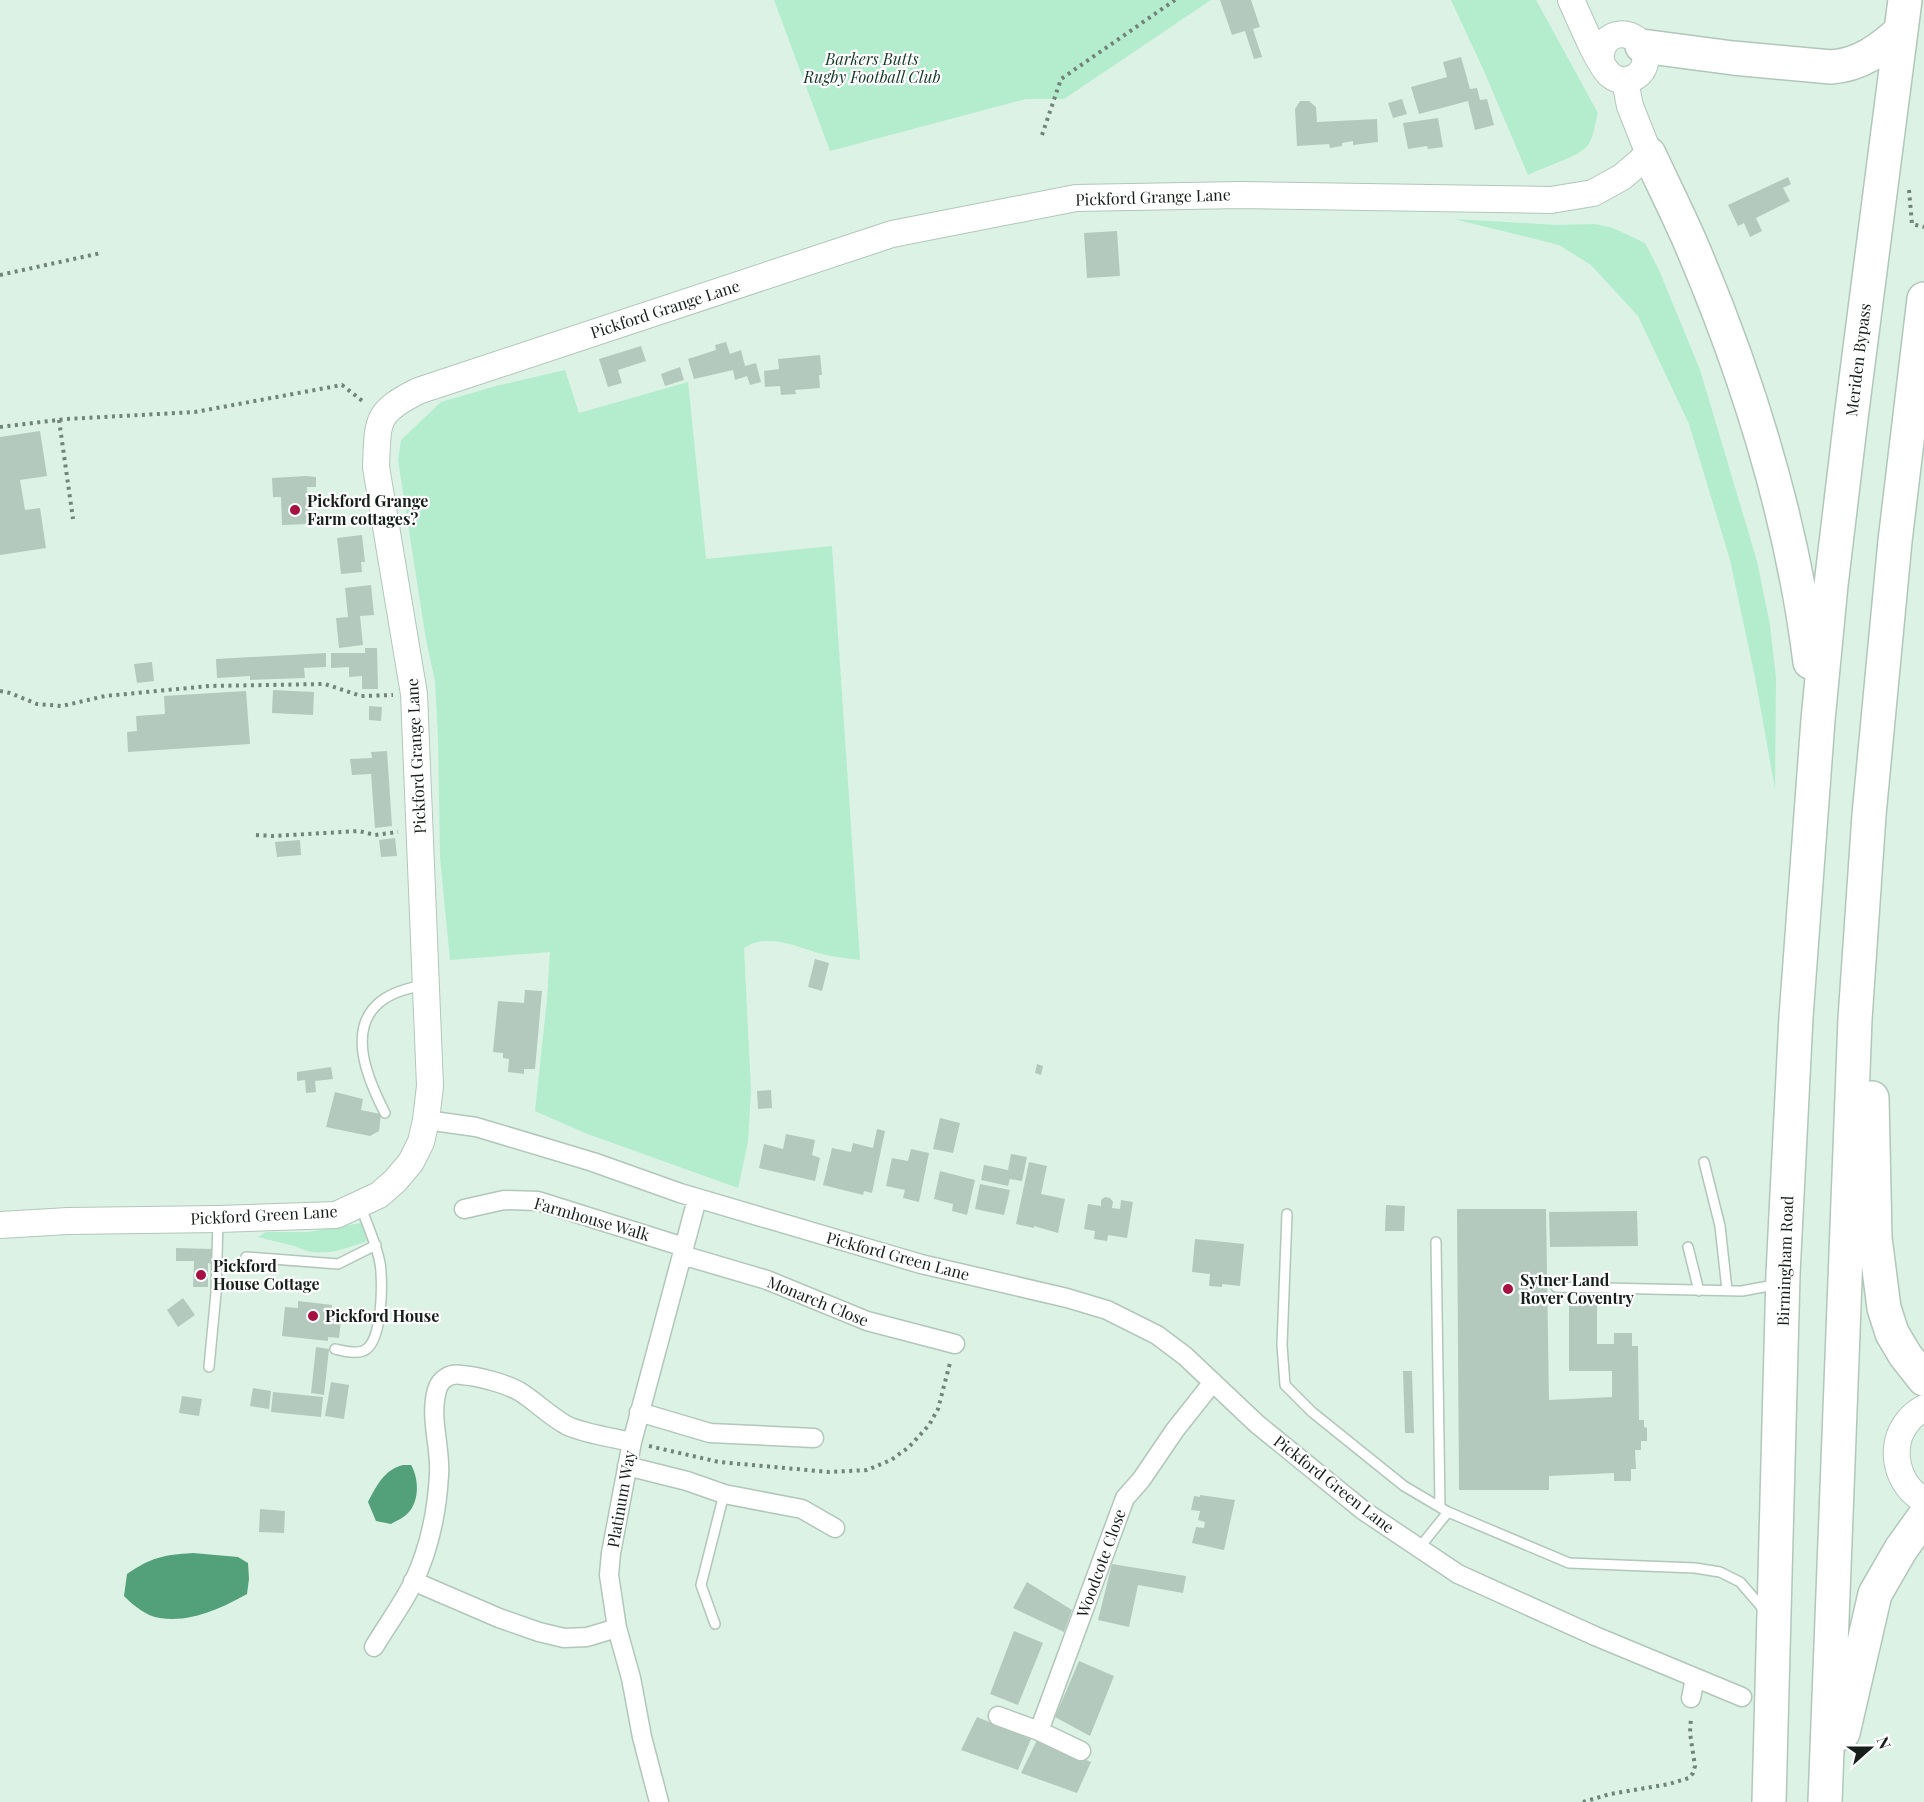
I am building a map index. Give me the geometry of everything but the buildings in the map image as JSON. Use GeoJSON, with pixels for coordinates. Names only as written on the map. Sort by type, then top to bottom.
{"type":"FeatureCollection","features":[{"type":"Feature","properties":{"kind":"highway"},"geometry":{"type":"LineString","coordinates":[[1631,40],[1732,58],[1831,67],[1846,66],[1866,58],[1883,47],[1903,15]]}},
{"type":"Feature","properties":{"kind":"highway","name":"Meriden Bypass"},"geometry":{"type":"LineString","coordinates":[[1818,720],[1841,501],[1903,15]]}},
{"type":"Feature","properties":{"kind":"highway"},"geometry":{"type":"LineString","coordinates":[[1649,154],[1691,244],[1728,336],[1773,476],[1795,566],[1806,627],[1818,720]]}},
{"type":"Feature","properties":{"kind":"highway"},"geometry":{"type":"LineString","coordinates":[[1827,1802],[1855,1019],[1869,815],[1895,541],[1924,298]]}},
{"type":"Feature","properties":{"kind":"highway","name":"Birmingham Road"},"geometry":{"type":"LineString","coordinates":[[1769,1802],[1783,1274],[1796,1017],[1818,720]]}},
{"type":"Feature","properties":{"kind":"highway"},"geometry":{"type":"LineString","coordinates":[[1866,869],[1875,1238],[1879,1274],[1884,1308],[1892,1333],[1905,1355],[1924,1379]]}},
{"type":"Feature","properties":{"kind":"highway"},"geometry":{"type":"LineString","coordinates":[[1827,1802],[1875,1594],[1901,1549],[1924,1517]]}},
{"type":"Feature","properties":{"kind":"street"},"geometry":{"type":"LineString","coordinates":[[1571,0],[1607,28],[1631,40],[1646,56],[1643,68],[1634,77],[1625,81],[1611,76],[1601,62],[1571,0]]}},
{"type":"Feature","properties":{"kind":"street"},"geometry":{"type":"LineString","coordinates":[[1601,62],[1601,49],[1612,36],[1631,40]]}},
{"type":"Feature","properties":{"kind":"street"},"geometry":{"type":"LineString","coordinates":[[1625,81],[1630,106],[1649,154]]}},
{"type":"Feature","properties":{"kind":"street","name":"Pickford Grange Lane"},"geometry":{"type":"LineString","coordinates":[[426,1120],[430,1086],[414,694],[376,467],[377,434],[383,415],[394,404],[418,391],[892,234],[1076,198],[1240,195],[1551,200],[1593,193],[1622,177],[1649,154]]}},
{"type":"Feature","properties":{"kind":"street","name":"Pickford Green Lane"},"geometry":{"type":"LineString","coordinates":[[0,1224],[336,1215],[379,1195],[395,1181],[411,1162],[421,1142],[426,1120],[476,1127],[593,1162],[697,1198],[921,1264],[1067,1298],[1107,1310],[1157,1335],[1185,1356],[1257,1424],[1364,1511],[1458,1574],[1594,1636],[1742,1697]]}},
{"type":"Feature","properties":{"kind":"street","name":"Platinum Way"},"geometry":{"type":"LineString","coordinates":[[659,1802],[642,1737],[631,1678],[617,1628],[609,1575],[627,1466],[639,1412],[697,1198]]}},
{"type":"Feature","properties":{"kind":"street","name":"Farmhouse Walk"},"geometry":{"type":"LineString","coordinates":[[464,1209],[504,1200],[538,1201],[683,1251]]}},
{"type":"Feature","properties":{"kind":"street","name":"Monarch Close"},"geometry":{"type":"LineString","coordinates":[[683,1251],[767,1280],[867,1322],[955,1344]]}},
{"type":"Feature","properties":{"kind":"street"},"geometry":{"type":"LineString","coordinates":[[374,1647],[414,1581],[429,1544],[440,1460],[434,1425],[436,1394],[437,1386],[447,1377],[459,1374],[482,1378],[520,1391],[568,1426],[632,1442]]}},
{"type":"Feature","properties":{"kind":"street","name":"Woodcote Close"},"geometry":{"type":"LineString","coordinates":[[1039,1731],[1125,1498],[1141,1480],[1175,1430],[1213,1382]]}},
{"type":"Feature","properties":{"kind":"street"},"geometry":{"type":"LineString","coordinates":[[1924,1408],[1909,1419],[1900,1434],[1896,1451],[1898,1468],[1905,1484],[1917,1497],[1924,1500]]}},
{"type":"Feature","properties":{"kind":"street"},"geometry":{"type":"LineString","coordinates":[[639,1412],[710,1432],[814,1438]]}},
{"type":"Feature","properties":{"kind":"street"},"geometry":{"type":"LineString","coordinates":[[627,1466],[687,1481],[724,1494],[801,1509],[835,1528]]}},
{"type":"Feature","properties":{"kind":"street"},"geometry":{"type":"LineString","coordinates":[[414,1581],[499,1618],[564,1638],[587,1637],[617,1628]]}},
{"type":"Feature","properties":{"kind":"street"},"geometry":{"type":"LineString","coordinates":[[1692,1698],[1695,1677]]}},
{"type":"Feature","properties":{"kind":"street"},"geometry":{"type":"LineString","coordinates":[[998,1716],[1039,1731],[1081,1751]]}},
{"type":"Feature","properties":{"kind":"lane"},"geometry":{"type":"LineString","coordinates":[[385,1113],[369,1080],[363,1051],[364,1027],[371,1012],[386,998],[404,990],[426,985]]}},
{"type":"Feature","properties":{"kind":"lane"},"geometry":{"type":"LineString","coordinates":[[1704,1162],[1720,1226],[1727,1290]]}},
{"type":"Feature","properties":{"kind":"lane"},"geometry":{"type":"LineString","coordinates":[[335,1349],[361,1352],[368,1348],[376,1333],[382,1295],[380,1264],[360,1205]]}},
{"type":"Feature","properties":{"kind":"lane"},"geometry":{"type":"LineString","coordinates":[[1287,1214],[1282,1345],[1285,1385],[1312,1412],[1404,1486],[1444,1510],[1569,1563],[1695,1568],[1720,1572],[1740,1582],[1774,1621]]}},
{"type":"Feature","properties":{"kind":"lane"},"geometry":{"type":"LineString","coordinates":[[209,1367],[216,1293],[218,1219]]}},
{"type":"Feature","properties":{"kind":"lane"},"geometry":{"type":"LineString","coordinates":[[1419,1548],[1444,1510],[1436,1242]]}},
{"type":"Feature","properties":{"kind":"lane"},"geometry":{"type":"LineString","coordinates":[[246,1257],[338,1264],[375,1245]]}},
{"type":"Feature","properties":{"kind":"lane"},"geometry":{"type":"LineString","coordinates":[[1688,1247],[1699,1291]]}},
{"type":"Feature","properties":{"kind":"lane"},"geometry":{"type":"LineString","coordinates":[[1556,1287],[1742,1291],[1774,1285],[1783,1274]]}},
{"type":"Feature","properties":{"kind":"lane"},"geometry":{"type":"LineString","coordinates":[[715,1624],[701,1585],[724,1494]]}},
{"type":"Feature","properties":{"kind":"path"},"geometry":{"type":"LineString","coordinates":[[1042,135],[1061,79],[1175,0]]}},
{"type":"Feature","properties":{"kind":"path"},"geometry":{"type":"LineString","coordinates":[[0,275],[101,253]]}},
{"type":"Feature","properties":{"kind":"path"},"geometry":{"type":"LineString","coordinates":[[0,427],[59,420],[195,412],[342,385],[383,415]]}},
{"type":"Feature","properties":{"kind":"path"},"geometry":{"type":"LineString","coordinates":[[59,420],[73,519]]}},
{"type":"Feature","properties":{"kind":"path"},"geometry":{"type":"LineString","coordinates":[[0,691],[37,704],[62,705],[105,696],[208,686],[325,684],[361,696],[396,695]]}},
{"type":"Feature","properties":{"kind":"path"},"geometry":{"type":"LineString","coordinates":[[256,835],[358,831],[375,835],[405,831]]}},
{"type":"Feature","properties":{"kind":"path"},"geometry":{"type":"LineString","coordinates":[[632,1442],[719,1462],[829,1472],[867,1470],[891,1460],[909,1447],[929,1425],[939,1408],[955,1344]]}},
{"type":"Feature","properties":{"kind":"path"},"geometry":{"type":"LineString","coordinates":[[1583,1802],[1610,1794],[1683,1781],[1693,1773],[1695,1766],[1690,1733],[1692,1698]]}},
{"type":"Feature","properties":{"kind":"green space","name":"Barkers Butts Rugby Football Club"},"geometry":{"type":"Polygon","coordinates":[[[774,0],[1211,0],[1064,99],[1026,99],[830,151],[774,0]]]}},
{"type":"Feature","properties":{"kind":"green space"},"geometry":{"type":"Polygon","coordinates":[[[1451,0],[1536,0],[1598,113],[1588,145],[1569,158],[1528,175],[1451,0]]]}},
{"type":"Feature","properties":{"kind":"green space"},"geometry":{"type":"Polygon","coordinates":[[[1454,219],[1556,225],[1595,224],[1613,228],[1645,243],[1659,270],[1700,370],[1757,561],[1770,625],[1776,678],[1775,789],[1755,677],[1730,560],[1689,424],[1638,316],[1591,265],[1559,245],[1454,219]]]}},
{"type":"Feature","properties":{"kind":"green space"},"geometry":{"type":"Polygon","coordinates":[[[565,370],[579,413],[688,382],[706,559],[832,546],[860,960],[827,955],[783,942],[763,941],[744,948],[751,1090],[748,1142],[738,1188],[585,1133],[535,1111],[550,952],[450,960],[440,857],[435,681],[426,640],[398,460],[401,440],[441,402],[565,370]]]}},
{"type":"Feature","properties":{"kind":"green space"},"geometry":{"type":"Polygon","coordinates":[[[361,1223],[367,1241],[330,1252],[307,1251],[258,1237],[266,1232],[308,1232],[361,1223]]]}},
{"type":"Feature","properties":{"kind":"shaded area"},"geometry":{"type":"Polygon","coordinates":[[[403,1465],[411,1465],[416,1476],[417,1490],[414,1503],[407,1514],[391,1524],[376,1521],[368,1502],[386,1474],[403,1465]]]}},
{"type":"Feature","properties":{"kind":"shaded area"},"geometry":{"type":"Polygon","coordinates":[[[193,1553],[238,1557],[248,1563],[247,1594],[205,1613],[171,1619],[145,1613],[124,1596],[127,1574],[136,1568],[158,1558],[193,1553]]]}},
{"type":"Feature","properties":{"kind":"place","name":"Pickford Grange Farm cottages?"},"geometry":{"type":"Point","coordinates":[295,510]}},
{"type":"Feature","properties":{"kind":"place","name":"Pickford House Cottage"},"geometry":{"type":"Point","coordinates":[201,1275]}},
{"type":"Feature","properties":{"kind":"place","name":"Sytner Land Rover Coventry"},"geometry":{"type":"Point","coordinates":[1508,1289]}},
{"type":"Feature","properties":{"kind":"place","name":"Pickford House"},"geometry":{"type":"Point","coordinates":[313,1316]}}]}
